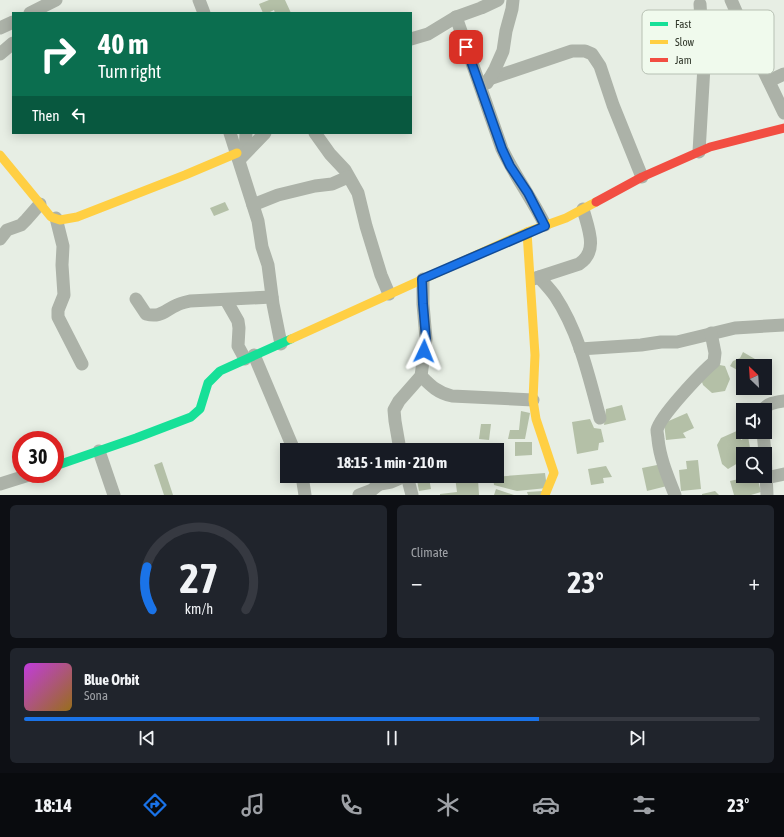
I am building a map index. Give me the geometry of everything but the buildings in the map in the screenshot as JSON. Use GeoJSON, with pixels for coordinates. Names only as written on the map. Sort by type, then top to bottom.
{"type":"FeatureCollection","features":[{"type":"Feature","properties":{"kind":"street"},"geometry":{"type":"LineString","coordinates":[[32,12],[56,0]]}},
{"type":"Feature","properties":{"kind":"street"},"geometry":{"type":"LineString","coordinates":[[199,0],[204,12]]}},
{"type":"Feature","properties":{"kind":"street"},"geometry":{"type":"LineString","coordinates":[[412,39],[428,34],[456,17],[498,0]]}},
{"type":"Feature","properties":{"kind":"street"},"geometry":{"type":"LineString","coordinates":[[482,92],[503,51],[513,0]]}},
{"type":"Feature","properties":{"kind":"street"},"geometry":{"type":"LineString","coordinates":[[732,0],[736,10]]}},
{"type":"Feature","properties":{"kind":"street"},"geometry":{"type":"LineString","coordinates":[[700,4],[700,10]]}},
{"type":"Feature","properties":{"kind":"street"},"geometry":{"type":"LineString","coordinates":[[456,17],[502,149],[510,166],[528,193],[545,226]]}},
{"type":"Feature","properties":{"kind":"street"},"geometry":{"type":"LineString","coordinates":[[0,54],[12,44]]}},
{"type":"Feature","properties":{"kind":"street"},"geometry":{"type":"LineString","coordinates":[[489,79],[572,51],[585,51],[592,54],[600,66],[613,105],[642,177]]}},
{"type":"Feature","properties":{"kind":"street"},"geometry":{"type":"LineString","coordinates":[[699,152],[704,74]]}},
{"type":"Feature","properties":{"kind":"street"},"geometry":{"type":"LineString","coordinates":[[766,74],[784,113]]}},
{"type":"Feature","properties":{"kind":"street"},"geometry":{"type":"LineString","coordinates":[[769,81],[784,74]]}},
{"type":"Feature","properties":{"kind":"street"},"geometry":{"type":"LineString","coordinates":[[64,463],[136,438],[191,416],[200,408],[208,383],[220,371],[250,357],[527,232],[566,218],[642,177],[710,147],[784,128]]}},
{"type":"Feature","properties":{"kind":"street"},"geometry":{"type":"LineString","coordinates":[[230,134],[240,156],[268,265],[272,297],[281,344]]}},
{"type":"Feature","properties":{"kind":"street"},"geometry":{"type":"LineString","coordinates":[[240,156],[246,134]]}},
{"type":"Feature","properties":{"kind":"street"},"geometry":{"type":"LineString","coordinates":[[0,156],[51,217],[60,220],[83,215],[185,175],[240,156],[264,134]]}},
{"type":"Feature","properties":{"kind":"street"},"geometry":{"type":"LineString","coordinates":[[316,134],[358,193],[366,226],[389,294]]}},
{"type":"Feature","properties":{"kind":"street"},"geometry":{"type":"LineString","coordinates":[[253,205],[278,195],[315,186],[332,184],[348,177]]}},
{"type":"Feature","properties":{"kind":"street"},"geometry":{"type":"LineString","coordinates":[[0,239],[7,230],[21,225],[40,204]]}},
{"type":"Feature","properties":{"kind":"street"},"geometry":{"type":"LineString","coordinates":[[535,278],[579,264],[586,260],[590,252],[590,238],[583,209]]}},
{"type":"Feature","properties":{"kind":"street"},"geometry":{"type":"LineString","coordinates":[[56,218],[64,246],[62,265],[64,295],[58,310],[58,317],[82,364]]}},
{"type":"Feature","properties":{"kind":"street"},"geometry":{"type":"LineString","coordinates":[[527,232],[535,278],[535,355],[533,400],[536,419],[554,473],[545,495]]}},
{"type":"Feature","properties":{"kind":"street"},"geometry":{"type":"LineString","coordinates":[[535,278],[555,296],[570,324],[580,349],[600,418]]}},
{"type":"Feature","properties":{"kind":"street"},"geometry":{"type":"LineString","coordinates":[[399,443],[394,410],[421,376],[426,339],[422,279]]}},
{"type":"Feature","properties":{"kind":"street"},"geometry":{"type":"LineString","coordinates":[[136,299],[146,314],[153,316],[164,313],[178,305],[190,301],[272,297]]}},
{"type":"Feature","properties":{"kind":"street"},"geometry":{"type":"LineString","coordinates":[[226,300],[238,321],[238,346],[250,357],[291,443]]}},
{"type":"Feature","properties":{"kind":"street"},"geometry":{"type":"LineString","coordinates":[[580,349],[677,342],[735,328],[784,325]]}},
{"type":"Feature","properties":{"kind":"street"},"geometry":{"type":"LineString","coordinates":[[675,495],[659,450],[657,430],[664,416],[702,372],[714,362],[715,353],[711,333]]}},
{"type":"Feature","properties":{"kind":"street"},"geometry":{"type":"LineString","coordinates":[[421,376],[432,388],[442,394],[452,396],[533,400]]}},
{"type":"Feature","properties":{"kind":"street"},"geometry":{"type":"LineString","coordinates":[[772,404],[784,401]]}},
{"type":"Feature","properties":{"kind":"street"},"geometry":{"type":"LineString","coordinates":[[99,451],[114,495]]}},
{"type":"Feature","properties":{"kind":"street"},"geometry":{"type":"LineString","coordinates":[[772,477],[784,474]]}},
{"type":"Feature","properties":{"kind":"street"},"geometry":{"type":"LineString","coordinates":[[0,484],[12,480]]}},
{"type":"Feature","properties":{"kind":"street"},"geometry":{"type":"LineString","coordinates":[[303,483],[306,495]]}},
{"type":"Feature","properties":{"kind":"street"},"geometry":{"type":"LineString","coordinates":[[359,495],[372,490],[380,483]]}},
{"type":"Feature","properties":{"kind":"street"},"geometry":{"type":"LineString","coordinates":[[378,485],[387,483]]}},
{"type":"Feature","properties":{"kind":"street"},"geometry":{"type":"LineString","coordinates":[[408,483],[412,495]]}},
{"type":"Feature","properties":{"kind":"street"},"geometry":{"type":"LineString","coordinates":[[766,483],[767,495]]}},
{"type":"Feature","properties":{"kind":"traffic: fast"},"geometry":{"type":"LineString","coordinates":[[64,463],[191,417],[200,409],[208,383],[220,371],[291,339]]}},
{"type":"Feature","properties":{"kind":"traffic: slow"},"geometry":{"type":"LineString","coordinates":[[0,155],[51,217],[60,220],[77,217],[237,153]]}},
{"type":"Feature","properties":{"kind":"traffic: slow"},"geometry":{"type":"LineString","coordinates":[[291,339],[527,232],[566,218],[596,202]]}},
{"type":"Feature","properties":{"kind":"traffic: slow"},"geometry":{"type":"LineString","coordinates":[[527,232],[535,355],[533,400],[536,419],[554,473],[545,495]]}},
{"type":"Feature","properties":{"kind":"traffic: jam"},"geometry":{"type":"LineString","coordinates":[[596,202],[642,177],[710,147],[784,128]]}},
{"type":"Feature","properties":{"kind":"route"},"geometry":{"type":"LineString","coordinates":[[424,351],[426,339],[422,279],[492,249],[527,232],[545,226],[539,212],[510,166],[502,149],[466,47]]}}]}
